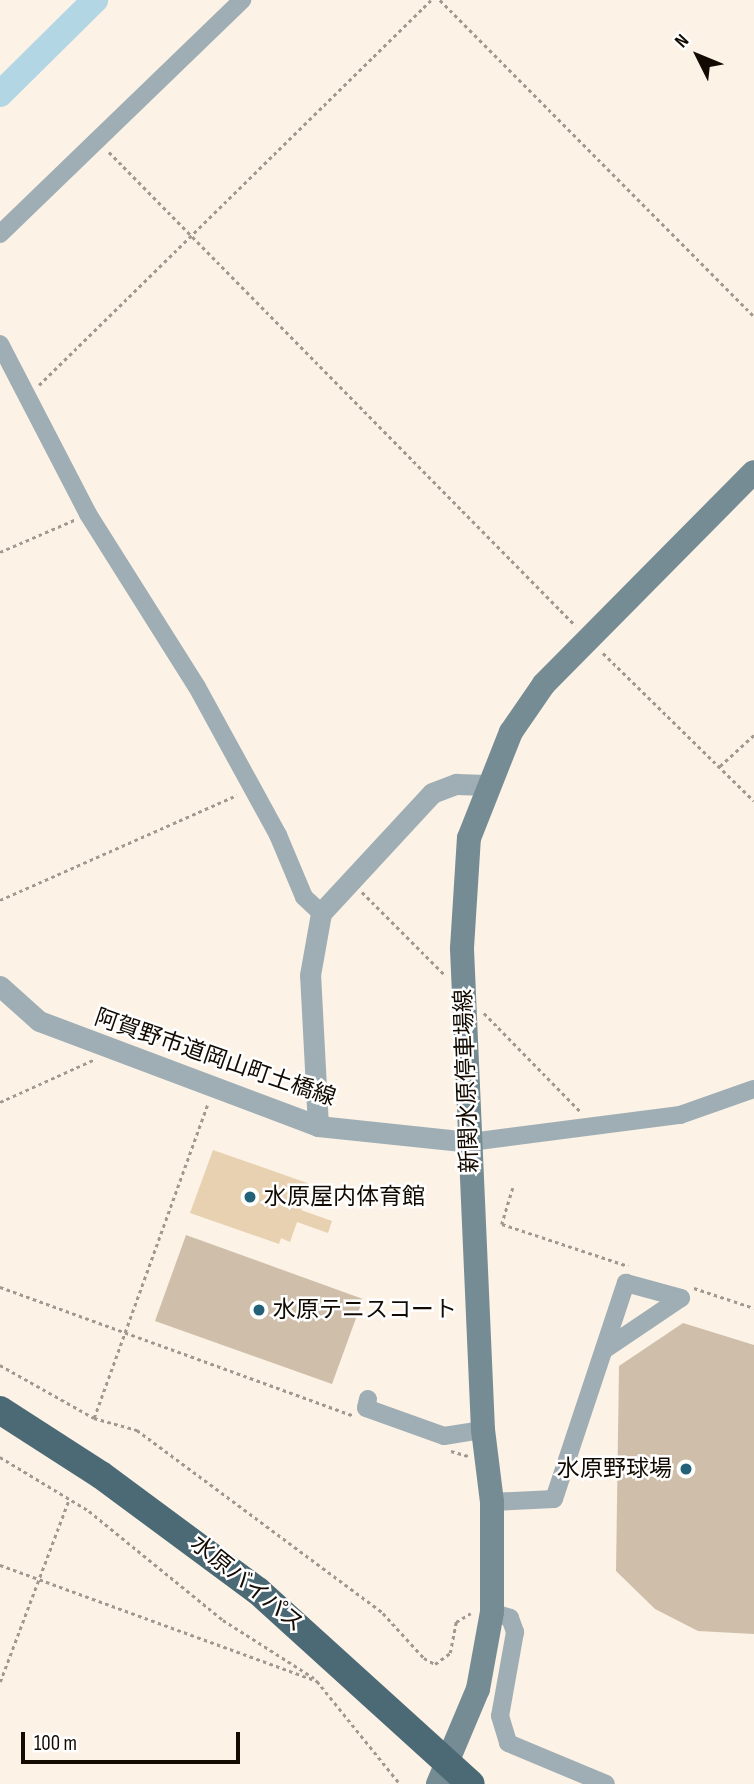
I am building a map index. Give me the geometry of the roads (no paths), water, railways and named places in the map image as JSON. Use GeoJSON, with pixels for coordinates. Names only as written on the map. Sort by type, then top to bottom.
{"type":"FeatureCollection","features":[{"type":"Feature","properties":{"kind":"highway","name":"水原バイパス"},"geometry":{"type":"LineString","coordinates":[[0,1410],[247,1582],[447,1757],[471,1784]]}},
{"type":"Feature","properties":{"kind":"main road","name":"新関水原停車場線"},"geometry":{"type":"LineString","coordinates":[[438,1784],[447,1757],[478,1689],[492,1612],[492,1502],[482,1430],[462,893],[469,838],[487,785],[511,732],[588,638],[754,472]]}},
{"type":"Feature","properties":{"kind":"street"},"geometry":{"type":"LineString","coordinates":[[0,234],[242,0]]}},
{"type":"Feature","properties":{"kind":"street"},"geometry":{"type":"LineString","coordinates":[[0,344],[88,514],[252,788],[304,897],[321,913]]}},
{"type":"Feature","properties":{"kind":"street"},"geometry":{"type":"LineString","coordinates":[[318,1126],[310,975],[321,913],[432,793],[456,784],[487,785]]}},
{"type":"Feature","properties":{"kind":"street","name":"阿賀野市道岡山町土橋線"},"geometry":{"type":"LineString","coordinates":[[0,986],[40,1021],[109,1052],[318,1126],[471,1142]]}},
{"type":"Feature","properties":{"kind":"street"},"geometry":{"type":"LineString","coordinates":[[471,1142],[667,1118],[754,1089]]}},
{"type":"Feature","properties":{"kind":"street"},"geometry":{"type":"LineString","coordinates":[[492,1502],[554,1499],[626,1283],[681,1298],[604,1350]]}},
{"type":"Feature","properties":{"kind":"street"},"geometry":{"type":"LineString","coordinates":[[368,1399],[366,1408],[444,1436],[482,1430]]}},
{"type":"Feature","properties":{"kind":"street"},"geometry":{"type":"LineString","coordinates":[[492,1612],[510,1618],[515,1632],[500,1716],[508,1743],[606,1784]]}},
{"type":"Feature","properties":{"kind":"waterway"},"geometry":{"type":"LineString","coordinates":[[0,94],[95,0]]}},
{"type":"Feature","properties":{"kind":"place","name":"水原屋内体育館"},"geometry":{"type":"Point","coordinates":[250,1197]}},
{"type":"Feature","properties":{"kind":"place","name":"水原テニスコート"},"geometry":{"type":"Point","coordinates":[259,1310]}},
{"type":"Feature","properties":{"kind":"place","name":"水原野球場"},"geometry":{"type":"Point","coordinates":[686,1469]}}]}
